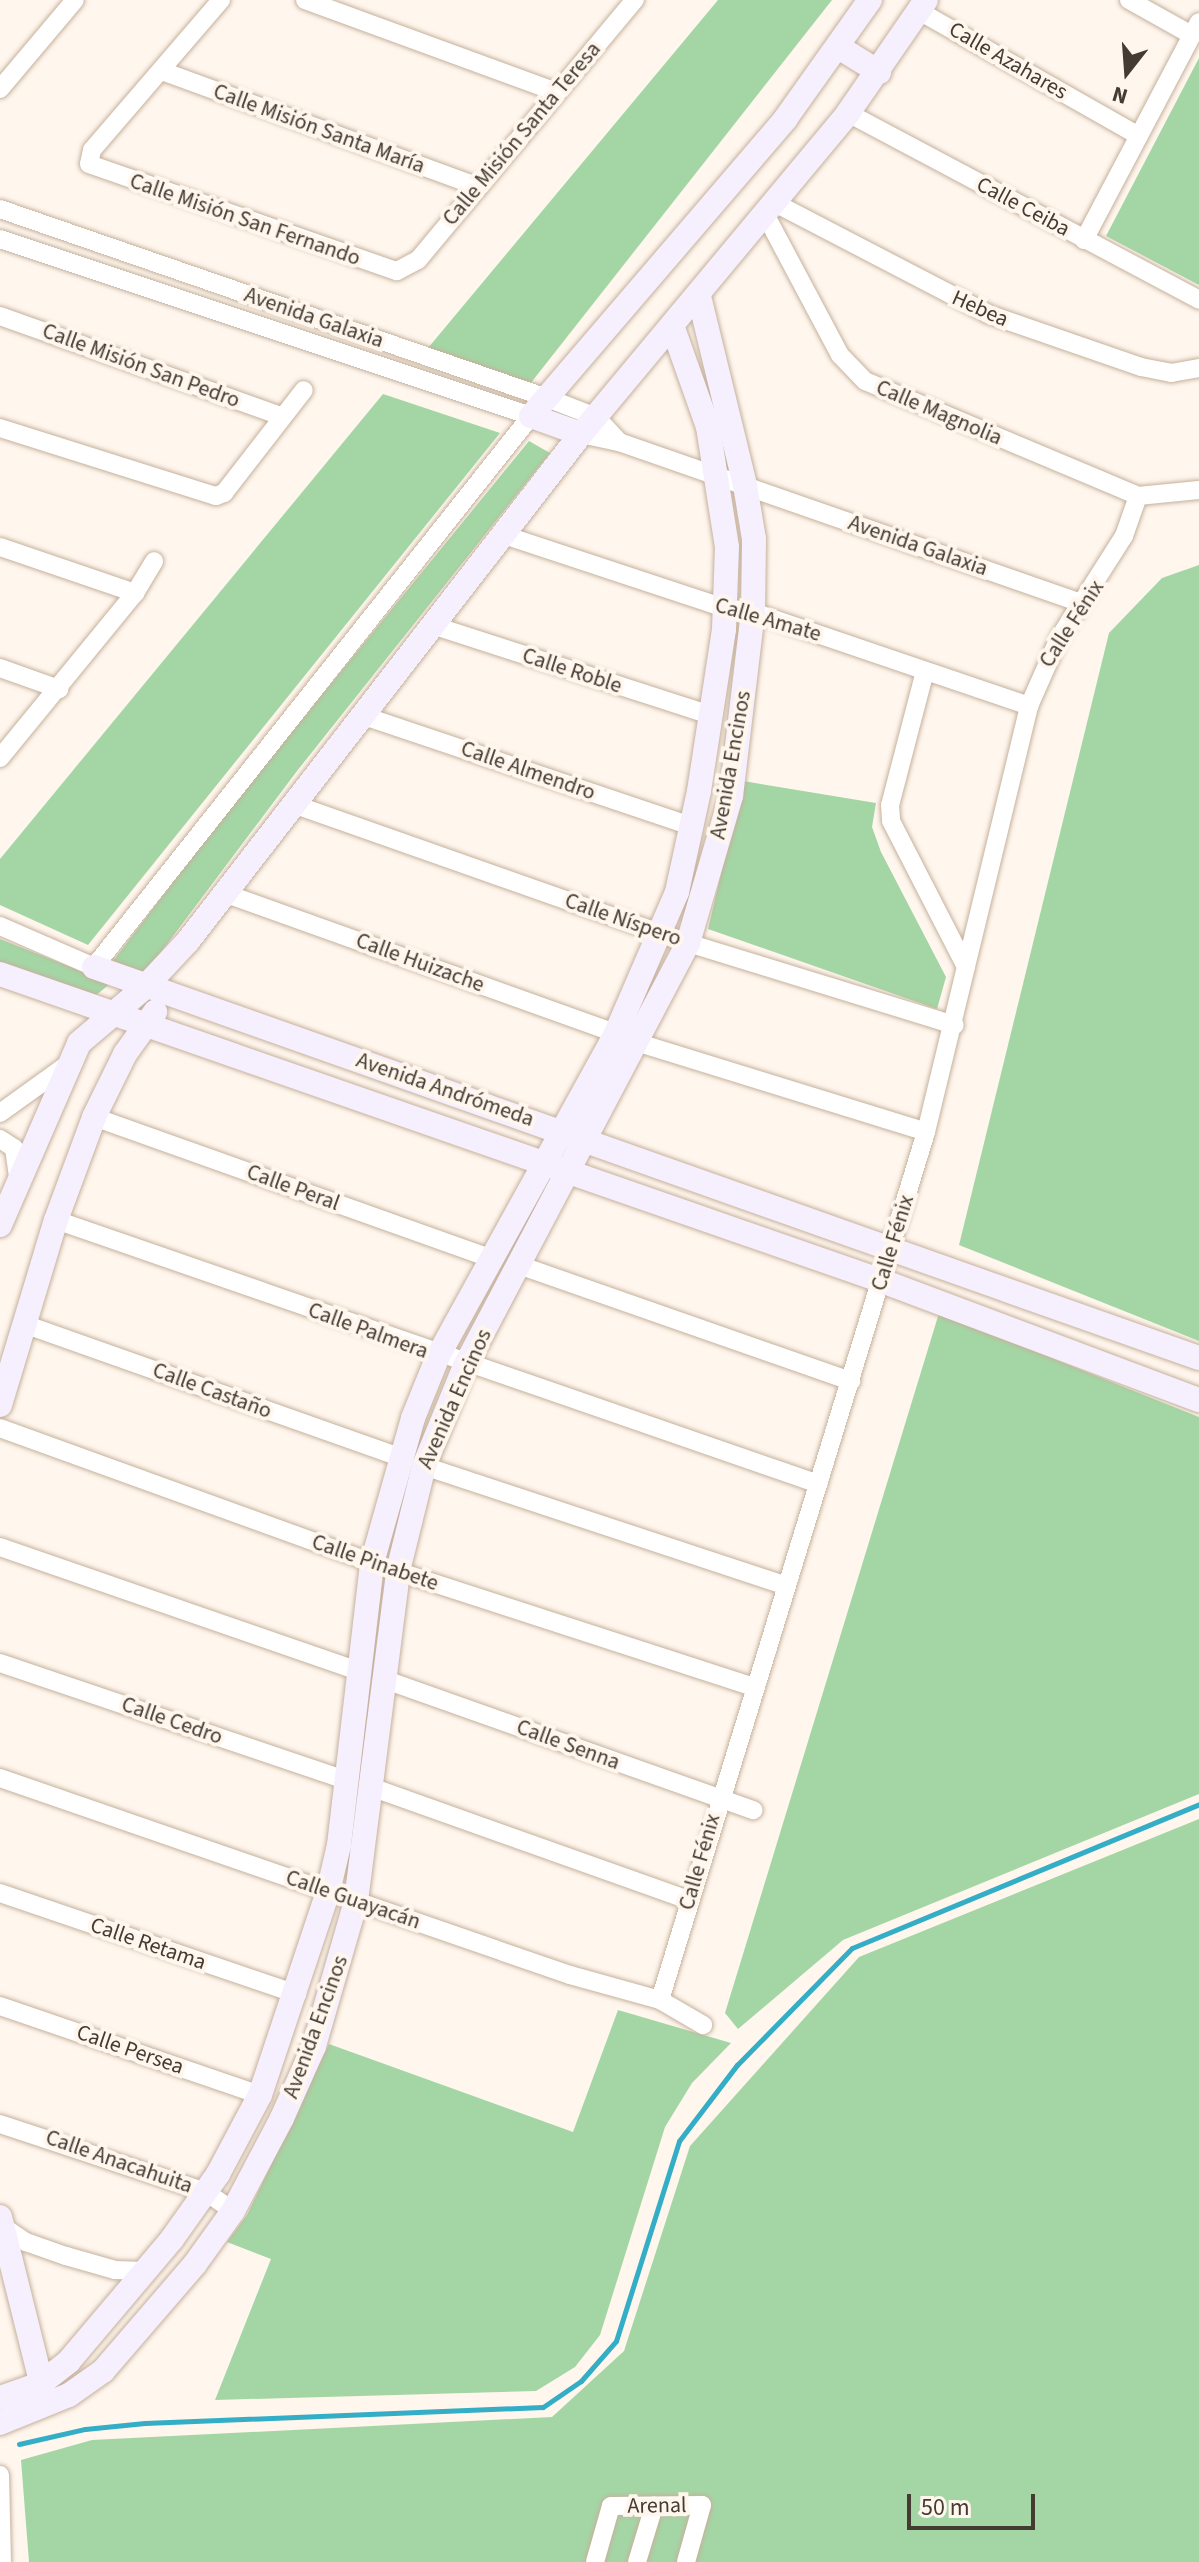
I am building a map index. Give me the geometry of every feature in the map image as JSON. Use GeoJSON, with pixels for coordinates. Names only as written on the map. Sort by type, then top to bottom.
{"type":"FeatureCollection","features":[{"type":"Feature","properties":{"kind":"street"},"geometry":{"type":"LineString","coordinates":[[0,89],[75,0]]}},
{"type":"Feature","properties":{"kind":"street"},"geometry":{"type":"LineString","coordinates":[[162,71],[221,0]]}},
{"type":"Feature","properties":{"kind":"street"},"geometry":{"type":"LineString","coordinates":[[305,0],[556,92]]}},
{"type":"Feature","properties":{"kind":"street"},"geometry":{"type":"LineString","coordinates":[[94,967],[539,407],[840,48],[870,0]]}},
{"type":"Feature","properties":{"kind":"street"},"geometry":{"type":"LineString","coordinates":[[1084,240],[1195,28],[1129,0]]}},
{"type":"Feature","properties":{"kind":"street","name":"Calle Misión Santa Teresa"},"geometry":{"type":"LineString","coordinates":[[409,267],[630,1]]}},
{"type":"Feature","properties":{"kind":"street"},"geometry":{"type":"LineString","coordinates":[[0,1405],[56,1220],[94,1117],[125,1054],[149,1022],[156,990],[188,941],[507,536],[589,426],[848,113],[923,5]]}},
{"type":"Feature","properties":{"kind":"street","name":"Calle Azahares"},"geometry":{"type":"LineString","coordinates":[[923,5],[1139,136]]}},
{"type":"Feature","properties":{"kind":"street"},"geometry":{"type":"LineString","coordinates":[[840,48],[879,72]]}},
{"type":"Feature","properties":{"kind":"street","name":"Calle Misión San Fernando"},"geometry":{"type":"LineString","coordinates":[[162,71],[87,158],[94,168],[385,269],[409,267]]}},
{"type":"Feature","properties":{"kind":"street","name":"Calle Misión Santa María"},"geometry":{"type":"LineString","coordinates":[[162,71],[477,186]]}},
{"type":"Feature","properties":{"kind":"street","name":"Calle Ceiba"},"geometry":{"type":"LineString","coordinates":[[848,113],[1199,300]]}},
{"type":"Feature","properties":{"kind":"street","name":"Hebea"},"geometry":{"type":"LineString","coordinates":[[770,208],[988,314],[1141,367],[1171,373],[1199,368]]}},
{"type":"Feature","properties":{"kind":"street","name":"Calle Magnolia"},"geometry":{"type":"LineString","coordinates":[[770,208],[840,355],[865,381],[1138,496],[1199,490]]}},
{"type":"Feature","properties":{"kind":"street","name":"Avenida Galaxia"},"geometry":{"type":"LineString","coordinates":[[0,209],[539,407],[589,426],[619,442],[1082,603]]}},
{"type":"Feature","properties":{"kind":"street","name":"Avenida Galaxia"},"geometry":{"type":"LineString","coordinates":[[0,239],[539,407]]}},
{"type":"Feature","properties":{"kind":"street","name":"Avenida Encinos"},"geometry":{"type":"LineString","coordinates":[[0,2423],[43,2394],[103,2371],[195,2264],[233,2211],[314,2046],[356,1901],[398,1571],[424,1466],[465,1366],[639,1043],[688,943],[731,796],[753,612],[754,539],[745,485],[699,296]]}},
{"type":"Feature","properties":{"kind":"street","name":"Calle Misión San Pedro"},"geometry":{"type":"LineString","coordinates":[[0,316],[283,417]]}},
{"type":"Feature","properties":{"kind":"street","name":"Avenida Encinos"},"geometry":{"type":"LineString","coordinates":[[0,2398],[43,2394],[206,2192],[260,2095],[297,1994],[328,1892],[372,1563],[400,1457],[438,1356],[616,1033],[661,933],[691,826],[710,715],[725,608],[727,547],[719,477],[708,427],[673,328]]}},
{"type":"Feature","properties":{"kind":"street"},"geometry":{"type":"LineString","coordinates":[[0,428],[206,497],[224,493],[304,390]]}},
{"type":"Feature","properties":{"kind":"street","name":"Calle Fénix"},"geometry":{"type":"LineString","coordinates":[[660,2000],[718,1798],[819,1484],[926,1132],[955,1025],[1029,706],[1040,673],[1124,536],[1138,496]]}},
{"type":"Feature","properties":{"kind":"street","name":"Calle Amate"},"geometry":{"type":"LineString","coordinates":[[507,536],[725,608],[753,612],[1029,706]]}},
{"type":"Feature","properties":{"kind":"street"},"geometry":{"type":"LineString","coordinates":[[0,547],[135,593]]}},
{"type":"Feature","properties":{"kind":"street"},"geometry":{"type":"LineString","coordinates":[[0,758],[135,593],[154,561]]}},
{"type":"Feature","properties":{"kind":"street","name":"Calle Roble"},"geometry":{"type":"LineString","coordinates":[[435,626],[710,715]]}},
{"type":"Feature","properties":{"kind":"street"},"geometry":{"type":"LineString","coordinates":[[0,668],[59,689]]}},
{"type":"Feature","properties":{"kind":"street"},"geometry":{"type":"LineString","coordinates":[[925,671],[891,821],[966,967]]}},
{"type":"Feature","properties":{"kind":"street","name":"Calle Almendro"},"geometry":{"type":"LineString","coordinates":[[364,716],[691,826]]}},
{"type":"Feature","properties":{"kind":"street","name":"Calle Níspero"},"geometry":{"type":"LineString","coordinates":[[293,804],[688,943],[955,1025]]}},
{"type":"Feature","properties":{"kind":"street","name":"Calle Huizache"},"geometry":{"type":"LineString","coordinates":[[224,893],[616,1033]]}},
{"type":"Feature","properties":{"kind":"street","name":"Avenida Andrómeda"},"geometry":{"type":"LineString","coordinates":[[0,926],[156,990],[893,1246],[1199,1358]]}},
{"type":"Feature","properties":{"kind":"street","name":"Avenida Andrómeda"},"geometry":{"type":"LineString","coordinates":[[0,974],[149,1022],[882,1281],[1199,1400]]}},
{"type":"Feature","properties":{"kind":"street"},"geometry":{"type":"LineString","coordinates":[[0,1225],[64,1067],[79,1043],[113,1011],[156,990]]}},
{"type":"Feature","properties":{"kind":"street"},"geometry":{"type":"LineString","coordinates":[[61,994],[74,1015],[79,1043]]}},
{"type":"Feature","properties":{"kind":"street"},"geometry":{"type":"LineString","coordinates":[[639,1043],[926,1132]]}},
{"type":"Feature","properties":{"kind":"street"},"geometry":{"type":"LineString","coordinates":[[0,1113],[64,1067]]}},
{"type":"Feature","properties":{"kind":"street","name":"Calle Peral"},"geometry":{"type":"LineString","coordinates":[[94,1117],[492,1259]]}},
{"type":"Feature","properties":{"kind":"street"},"geometry":{"type":"LineString","coordinates":[[0,1139],[14,1148],[18,1175]]}},
{"type":"Feature","properties":{"kind":"street","name":"Calle Palmera"},"geometry":{"type":"LineString","coordinates":[[56,1220],[465,1366],[819,1484]]}},
{"type":"Feature","properties":{"kind":"street"},"geometry":{"type":"LineString","coordinates":[[519,1265],[851,1381]]}},
{"type":"Feature","properties":{"kind":"street","name":"Calle Castaño"},"geometry":{"type":"LineString","coordinates":[[24,1324],[400,1457]]}},
{"type":"Feature","properties":{"kind":"street","name":"Calle Pinabete"},"geometry":{"type":"LineString","coordinates":[[0,1428],[372,1563],[753,1687]]}},
{"type":"Feature","properties":{"kind":"street"},"geometry":{"type":"LineString","coordinates":[[424,1466],[786,1586]]}},
{"type":"Feature","properties":{"kind":"street"},"geometry":{"type":"LineString","coordinates":[[0,1547],[356,1670]]}},
{"type":"Feature","properties":{"kind":"street","name":"Calle Cedro"},"geometry":{"type":"LineString","coordinates":[[0,1663],[345,1780]]}},
{"type":"Feature","properties":{"kind":"street","name":"Calle Senna"},"geometry":{"type":"LineString","coordinates":[[383,1679],[753,1810]]}},
{"type":"Feature","properties":{"kind":"street","name":"Calle Guayacán"},"geometry":{"type":"LineString","coordinates":[[0,1778],[328,1892],[660,2000],[703,2025]]}},
{"type":"Feature","properties":{"kind":"street"},"geometry":{"type":"LineString","coordinates":[[371,1787],[688,1900]]}},
{"type":"Feature","properties":{"kind":"street","name":"Calle Retama"},"geometry":{"type":"LineString","coordinates":[[0,1893],[297,1994]]}},
{"type":"Feature","properties":{"kind":"street","name":"Calle Persea"},"geometry":{"type":"LineString","coordinates":[[0,2006],[260,2095]]}},
{"type":"Feature","properties":{"kind":"street","name":"Calle Anacahuita"},"geometry":{"type":"LineString","coordinates":[[0,2124],[206,2192],[233,2211]]}},
{"type":"Feature","properties":{"kind":"street"},"geometry":{"type":"LineString","coordinates":[[1,2221],[26,2242],[66,2256],[115,2270],[145,2271]]}},
{"type":"Feature","properties":{"kind":"street"},"geometry":{"type":"LineString","coordinates":[[1,2221],[43,2394]]}},
{"type":"Feature","properties":{"kind":"street"},"geometry":{"type":"LineString","coordinates":[[0,2475],[2,2562]]}},
{"type":"Feature","properties":{"kind":"street","name":"Arenal"},"geometry":{"type":"LineString","coordinates":[[595,2562],[611,2506],[702,2505],[686,2562]]}},
{"type":"Feature","properties":{"kind":"street"},"geometry":{"type":"LineString","coordinates":[[637,2562],[654,2506]]}},
{"type":"Feature","properties":{"kind":"green space"},"geometry":{"type":"Polygon","coordinates":[[[718,0],[832,0],[530,384],[428,348],[718,0]]]}},
{"type":"Feature","properties":{"kind":"green space"},"geometry":{"type":"Polygon","coordinates":[[[1199,58],[1199,285],[1106,236],[1199,58]]]}},
{"type":"Feature","properties":{"kind":"green space"},"geometry":{"type":"Polygon","coordinates":[[[383,394],[500,433],[88,945],[0,905],[0,859],[383,394]]]}},
{"type":"Feature","properties":{"kind":"green space"},"geometry":{"type":"Polygon","coordinates":[[[529,441],[550,453],[297,771],[143,976],[110,965],[228,810],[529,441]]]}},
{"type":"Feature","properties":{"kind":"green space"},"geometry":{"type":"Polygon","coordinates":[[[1199,565],[1199,1341],[959,1245],[1109,633],[1162,578],[1199,565]]]}},
{"type":"Feature","properties":{"kind":"green space"},"geometry":{"type":"Polygon","coordinates":[[[743,781],[876,803],[872,827],[881,852],[946,977],[937,1009],[708,929],[743,781]]]}},
{"type":"Feature","properties":{"kind":"green space"},"geometry":{"type":"Polygon","coordinates":[[[0,939],[111,983],[95,996],[0,964],[0,939]]]}},
{"type":"Feature","properties":{"kind":"green space"},"geometry":{"type":"Polygon","coordinates":[[[939,1313],[1199,1417],[1199,1794],[843,1940],[738,2029],[725,2013],[939,1313]]]}},
{"type":"Feature","properties":{"kind":"green space"},"geometry":{"type":"Polygon","coordinates":[[[1199,1819],[1199,2562],[29,2562],[21,2460],[92,2440],[552,2417],[624,2351],[690,2146],[859,1957],[1199,1819]]]}},
{"type":"Feature","properties":{"kind":"green space"},"geometry":{"type":"Polygon","coordinates":[[[618,2010],[731,2043],[692,2083],[665,2127],[600,2335],[575,2367],[536,2391],[215,2400],[271,2259],[227,2242],[247,2215],[329,2044],[573,2132],[618,2010]]]}},
{"type":"Feature","properties":{"kind":"waterway"},"geometry":{"type":"LineString","coordinates":[[19,2444],[85,2429],[145,2423],[543,2407],[581,2381],[616,2341],[679,2141],[737,2065],[852,1948],[1199,1804]]}}]}
